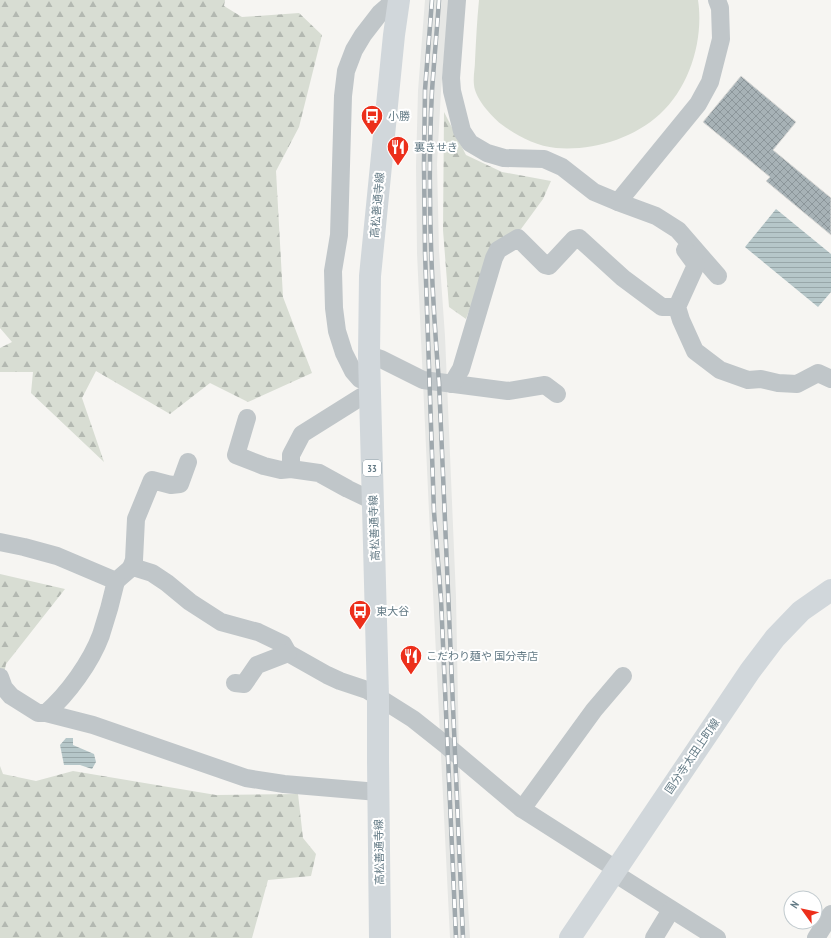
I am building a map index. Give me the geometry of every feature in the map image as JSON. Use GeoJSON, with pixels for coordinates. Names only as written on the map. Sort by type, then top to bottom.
{"type":"FeatureCollection","features":[{"type":"Feature","properties":{"kind":"main road","name":"高松善通寺線"},"geometry":{"type":"LineString","coordinates":[[380,938],[378,697],[369,389],[370,276],[394,35],[399,0]]}},
{"type":"Feature","properties":{"kind":"main road","name":"国分寺太田上町線"},"geometry":{"type":"LineString","coordinates":[[570,938],[750,671],[775,638],[801,611],[831,590]]}},
{"type":"Feature","properties":{"kind":"street"},"geometry":{"type":"LineString","coordinates":[[291,469],[291,455],[302,434],[361,397],[369,389],[353,371],[344,353],[337,331],[334,308],[333,271],[339,235],[343,96],[346,71],[354,50],[363,35],[380,13],[394,0]]}},
{"type":"Feature","properties":{"kind":"street"},"geometry":{"type":"LineString","coordinates":[[457,0],[451,78],[452,92],[462,131],[470,143],[487,153],[504,158],[544,159],[562,167],[594,192],[618,202],[655,221],[674,236],[696,265],[677,307],[681,320],[695,351],[720,370],[748,380],[762,379],[778,383],[797,384],[818,373],[831,379]]}},
{"type":"Feature","properties":{"kind":"street"},"geometry":{"type":"LineString","coordinates":[[618,202],[698,104],[710,82],[721,39],[720,8],[717,0]]}},
{"type":"Feature","properties":{"kind":"street"},"geometry":{"type":"LineString","coordinates":[[566,182],[582,193],[678,230],[718,276]]}},
{"type":"Feature","properties":{"kind":"street"},"geometry":{"type":"LineString","coordinates":[[452,384],[461,369],[494,258],[498,250],[518,238],[545,265],[549,266],[574,239],[579,238],[623,278],[662,307],[677,307]]}},
{"type":"Feature","properties":{"kind":"street"},"geometry":{"type":"LineString","coordinates":[[369,355],[381,359],[423,380],[508,391],[545,385],[557,394]]}},
{"type":"Feature","properties":{"kind":"street"},"geometry":{"type":"LineString","coordinates":[[247,418],[236,455],[264,466],[281,470],[291,469],[319,473],[373,501]]}},
{"type":"Feature","properties":{"kind":"street"},"geometry":{"type":"LineString","coordinates":[[46,713],[62,699],[94,651],[101,635],[116,581],[131,568],[134,560],[136,519],[152,480],[171,485],[180,484],[188,462]]}},
{"type":"Feature","properties":{"kind":"street"},"geometry":{"type":"LineString","coordinates":[[0,542],[57,556],[116,581]]}},
{"type":"Feature","properties":{"kind":"street"},"geometry":{"type":"LineString","coordinates":[[131,568],[152,573],[168,583],[190,602],[221,622],[258,632],[283,644],[288,653],[340,681],[367,690],[413,719],[522,809],[671,910],[717,938]]}},
{"type":"Feature","properties":{"kind":"street"},"geometry":{"type":"LineString","coordinates":[[235,683],[244,684],[257,665],[288,653]]}},
{"type":"Feature","properties":{"kind":"street"},"geometry":{"type":"LineString","coordinates":[[522,809],[594,710],[623,676]]}},
{"type":"Feature","properties":{"kind":"street"},"geometry":{"type":"LineString","coordinates":[[0,677],[4,688],[11,696],[38,713],[46,713],[100,728],[246,778],[284,784],[378,792]]}},
{"type":"Feature","properties":{"kind":"street"},"geometry":{"type":"LineString","coordinates":[[654,938],[671,910]]}},
{"type":"Feature","properties":{"kind":"street"},"geometry":{"type":"LineString","coordinates":[[816,938],[831,914]]}},
{"type":"Feature","properties":{"kind":"shaded area"},"geometry":{"type":"Polygon","coordinates":[[[425,0],[449,0],[441,91],[437,164],[439,251],[445,336],[456,597],[459,756],[470,938],[450,938],[429,512],[417,253],[416,166],[418,91],[425,0]]]}},
{"type":"Feature","properties":{"kind":"shaded area"},"geometry":{"type":"Polygon","coordinates":[[[776,209],[831,254],[831,292],[818,307],[745,247],[776,209]]]}},
{"type":"Feature","properties":{"kind":"shaded area"},"geometry":{"type":"Polygon","coordinates":[[[66,738],[73,738],[73,745],[94,754],[96,762],[92,769],[80,765],[64,765],[60,745],[66,738]]]}},
{"type":"Feature","properties":{"kind":"green space"},"geometry":{"type":"Polygon","coordinates":[[[0,0],[225,0],[224,6],[242,17],[299,13],[322,35],[299,127],[276,171],[283,297],[312,373],[248,402],[210,383],[170,414],[96,371],[82,398],[104,462],[31,393],[33,372],[0,372],[0,348],[12,342],[0,328],[0,0]]]}},
{"type":"Feature","properties":{"kind":"green space"},"geometry":{"type":"Polygon","coordinates":[[[479,0],[698,0],[699,30],[697,46],[687,76],[679,90],[660,114],[649,123],[625,137],[611,142],[584,147],[549,147],[527,140],[501,124],[488,112],[477,95],[474,79],[479,0]]]}},
{"type":"Feature","properties":{"kind":"green space"},"geometry":{"type":"Polygon","coordinates":[[[444,112],[466,155],[502,172],[551,181],[543,199],[521,229],[492,252],[466,319],[449,307],[443,230],[444,112]]]}},
{"type":"Feature","properties":{"kind":"green space"},"geometry":{"type":"Polygon","coordinates":[[[0,574],[65,589],[6,664],[0,693],[0,574]]]}},
{"type":"Feature","properties":{"kind":"green space"},"geometry":{"type":"Polygon","coordinates":[[[0,766],[3,774],[36,781],[73,771],[216,795],[298,794],[303,838],[316,854],[311,876],[268,880],[252,938],[0,938],[0,766]]]}},
{"type":"Feature","properties":{"kind":"building"},"geometry":{"type":"Polygon","coordinates":[[[741,76],[796,122],[773,150],[831,198],[831,235],[766,181],[770,177],[703,122],[741,76]]]}},
{"type":"Feature","properties":{"kind":"railway"},"geometry":{"type":"LineString","coordinates":[[432,0],[425,90],[425,252],[434,512],[441,599],[456,938]]}},
{"type":"Feature","properties":{"kind":"railway"},"geometry":{"type":"LineString","coordinates":[[439,0],[432,91],[430,200],[463,938]]}},
{"type":"Feature","properties":{"kind":"place","name":"小勝"},"geometry":{"type":"Point","coordinates":[372,136]}},
{"type":"Feature","properties":{"kind":"place","name":"裏きせき"},"geometry":{"type":"Point","coordinates":[398,166]}},
{"type":"Feature","properties":{"kind":"place","name":"東大谷"},"geometry":{"type":"Point","coordinates":[360,630]}},
{"type":"Feature","properties":{"kind":"place","name":"こだわり麺や 国分寺店"},"geometry":{"type":"Point","coordinates":[411,676]}}]}
